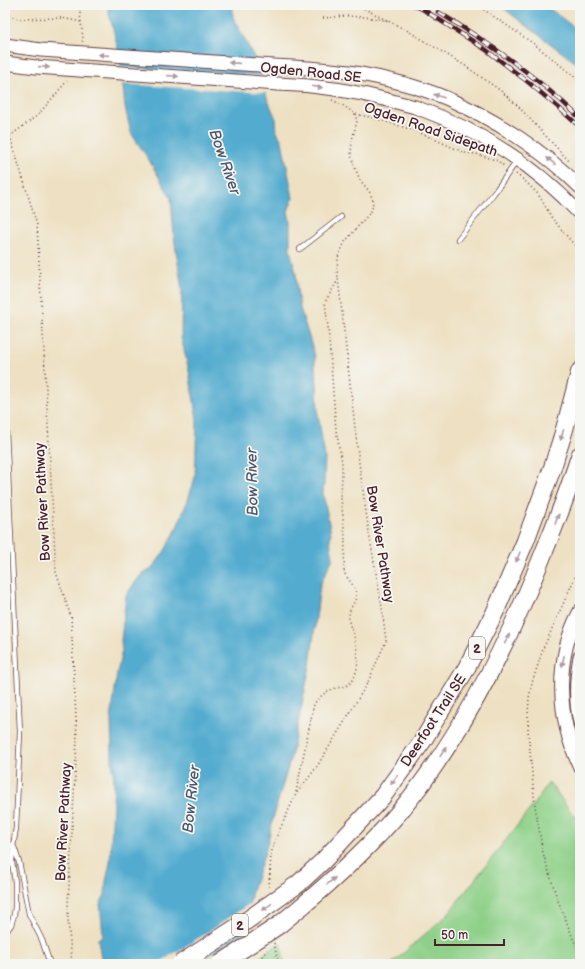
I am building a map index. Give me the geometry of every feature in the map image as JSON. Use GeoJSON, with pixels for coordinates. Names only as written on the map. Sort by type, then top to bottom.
{"type":"FeatureCollection","features":[{"type":"Feature","properties":{"kind":"highway","name":"Deerfoot Trail SE"},"geometry":{"type":"LineString","coordinates":[[180,964],[242,924],[298,884],[324,861],[383,796],[422,742],[466,669],[495,612],[525,542],[552,469],[580,371]]}},
{"type":"Feature","properties":{"kind":"highway","name":"Deerfoot Trail SE"},"geometry":{"type":"LineString","coordinates":[[220,964],[279,925],[344,870],[395,816],[441,755],[485,680],[520,610],[553,530],[580,455]]}},
{"type":"Feature","properties":{"kind":"street","name":"Ogden Road SE"},"geometry":{"type":"LineString","coordinates":[[5,45],[41,50],[325,69],[350,72],[415,87],[446,98],[484,117],[542,154],[580,187]]}},
{"type":"Feature","properties":{"kind":"street","name":"Ogden Road SE"},"geometry":{"type":"LineString","coordinates":[[5,63],[36,67],[301,85],[372,95],[414,107],[444,118],[474,132],[514,165],[544,180],[580,214]]}},
{"type":"Feature","properties":{"kind":"street"},"geometry":{"type":"LineString","coordinates":[[580,611],[574,621],[562,665],[561,686],[562,705],[567,730],[574,754],[580,767]]}},
{"type":"Feature","properties":{"kind":"street"},"geometry":{"type":"LineString","coordinates":[[580,657],[577,672],[577,691],[580,722]]}},
{"type":"Feature","properties":{"kind":"lane"},"geometry":{"type":"LineString","coordinates":[[458,240],[514,165]]}},
{"type":"Feature","properties":{"kind":"lane"},"geometry":{"type":"LineString","coordinates":[[300,249],[341,217]]}},
{"type":"Feature","properties":{"kind":"lane"},"geometry":{"type":"LineString","coordinates":[[5,409],[20,732],[16,828],[12,862],[15,882],[14,915],[11,925],[5,934]]}},
{"type":"Feature","properties":{"kind":"lane"},"geometry":{"type":"LineString","coordinates":[[5,845],[13,846]]}},
{"type":"Feature","properties":{"kind":"lane"},"geometry":{"type":"LineString","coordinates":[[13,846],[19,862],[29,914],[42,940],[50,964]]}},
{"type":"Feature","properties":{"kind":"path"},"geometry":{"type":"LineString","coordinates":[[357,5],[408,31],[464,65],[501,91],[518,106],[571,163]]}},
{"type":"Feature","properties":{"kind":"path"},"geometry":{"type":"LineString","coordinates":[[477,5],[534,44],[580,81]]}},
{"type":"Feature","properties":{"kind":"path"},"geometry":{"type":"LineString","coordinates":[[5,14],[18,19],[62,18],[81,22]]}},
{"type":"Feature","properties":{"kind":"path"},"geometry":{"type":"LineString","coordinates":[[324,18],[346,16],[365,17],[392,22]]}},
{"type":"Feature","properties":{"kind":"path","name":"Ogden Road Sidepath"},"geometry":{"type":"LineString","coordinates":[[355,114],[416,131],[465,153],[476,154],[514,165],[525,181],[538,194],[552,218],[580,252]]}},
{"type":"Feature","properties":{"kind":"path","name":"Bow River Pathway"},"geometry":{"type":"LineString","coordinates":[[269,889],[272,854],[275,840],[296,794],[316,768],[368,682],[386,641],[382,607],[358,463],[337,269],[338,257],[345,242],[372,210],[373,200],[360,180],[353,162],[352,140],[357,121],[355,114]]}},
{"type":"Feature","properties":{"kind":"path","name":"Bow River Pathway"},"geometry":{"type":"LineString","coordinates":[[10,136],[37,225],[56,572],[71,617],[77,739],[68,905],[72,964]]}},
{"type":"Feature","properties":{"kind":"path"},"geometry":{"type":"LineString","coordinates":[[296,794],[314,704],[318,698],[334,688],[349,685],[356,672],[358,657],[354,636],[349,623],[350,609],[356,601],[356,594],[355,589],[344,572],[345,537],[341,498],[342,462],[336,430],[329,334],[325,302],[338,279]]}},
{"type":"Feature","properties":{"kind":"path"},"geometry":{"type":"LineString","coordinates":[[580,566],[543,650],[532,683],[528,714],[528,730],[535,806],[542,853],[557,898],[574,941],[580,950]]}},
{"type":"Feature","properties":{"kind":"path"},"geometry":{"type":"LineString","coordinates":[[259,964],[261,958],[274,940],[277,958],[280,964]]}},
{"type":"Feature","properties":{"kind":"green space"},"geometry":{"type":"Polygon","coordinates":[[[549,782],[571,812],[580,820],[580,964],[391,964],[447,915],[531,808],[549,782]]]}},
{"type":"Feature","properties":{"kind":"green space"},"geometry":{"type":"Polygon","coordinates":[[[280,943],[285,964],[250,964],[280,943]]]}},
{"type":"Feature","properties":{"kind":"water","name":"Bow River"},"geometry":{"type":"Polygon","coordinates":[[[107,5],[232,5],[233,17],[259,67],[267,98],[276,119],[277,132],[282,141],[293,198],[288,211],[290,222],[290,250],[296,273],[300,308],[315,356],[318,414],[325,456],[323,493],[331,533],[330,540],[333,558],[320,585],[310,666],[291,757],[275,811],[266,850],[252,891],[242,940],[242,964],[102,964],[98,939],[103,935],[100,904],[105,895],[110,863],[114,782],[111,720],[117,673],[122,650],[121,641],[126,595],[140,576],[146,571],[151,570],[164,552],[175,532],[188,500],[195,477],[197,420],[189,371],[181,337],[182,290],[174,237],[171,198],[131,133],[125,107],[120,57],[107,5]]]}},
{"type":"Feature","properties":{"kind":"water"},"geometry":{"type":"Polygon","coordinates":[[[499,5],[545,5],[580,32],[580,66],[499,5]]]}},
{"type":"Feature","properties":{"kind":"pier"},"geometry":{"type":"Polygon","coordinates":[[[119,67],[264,76],[268,93],[121,84],[119,67]]]}},
{"type":"Feature","properties":{"kind":"pier"},"geometry":{"type":"Polygon","coordinates":[[[252,902],[247,928],[191,964],[157,964],[202,936],[252,902]]]}},
{"type":"Feature","properties":{"kind":"pier"},"geometry":{"type":"Polygon","coordinates":[[[246,931],[244,940],[244,960],[238,964],[195,964],[246,931]]]}},
{"type":"Feature","properties":{"kind":"railway"},"geometry":{"type":"LineString","coordinates":[[414,5],[485,49],[528,82],[580,127]]}},
{"type":"Feature","properties":{"kind":"railway"},"geometry":{"type":"LineString","coordinates":[[438,12],[475,35],[512,61],[547,88],[580,118]]}}]}
